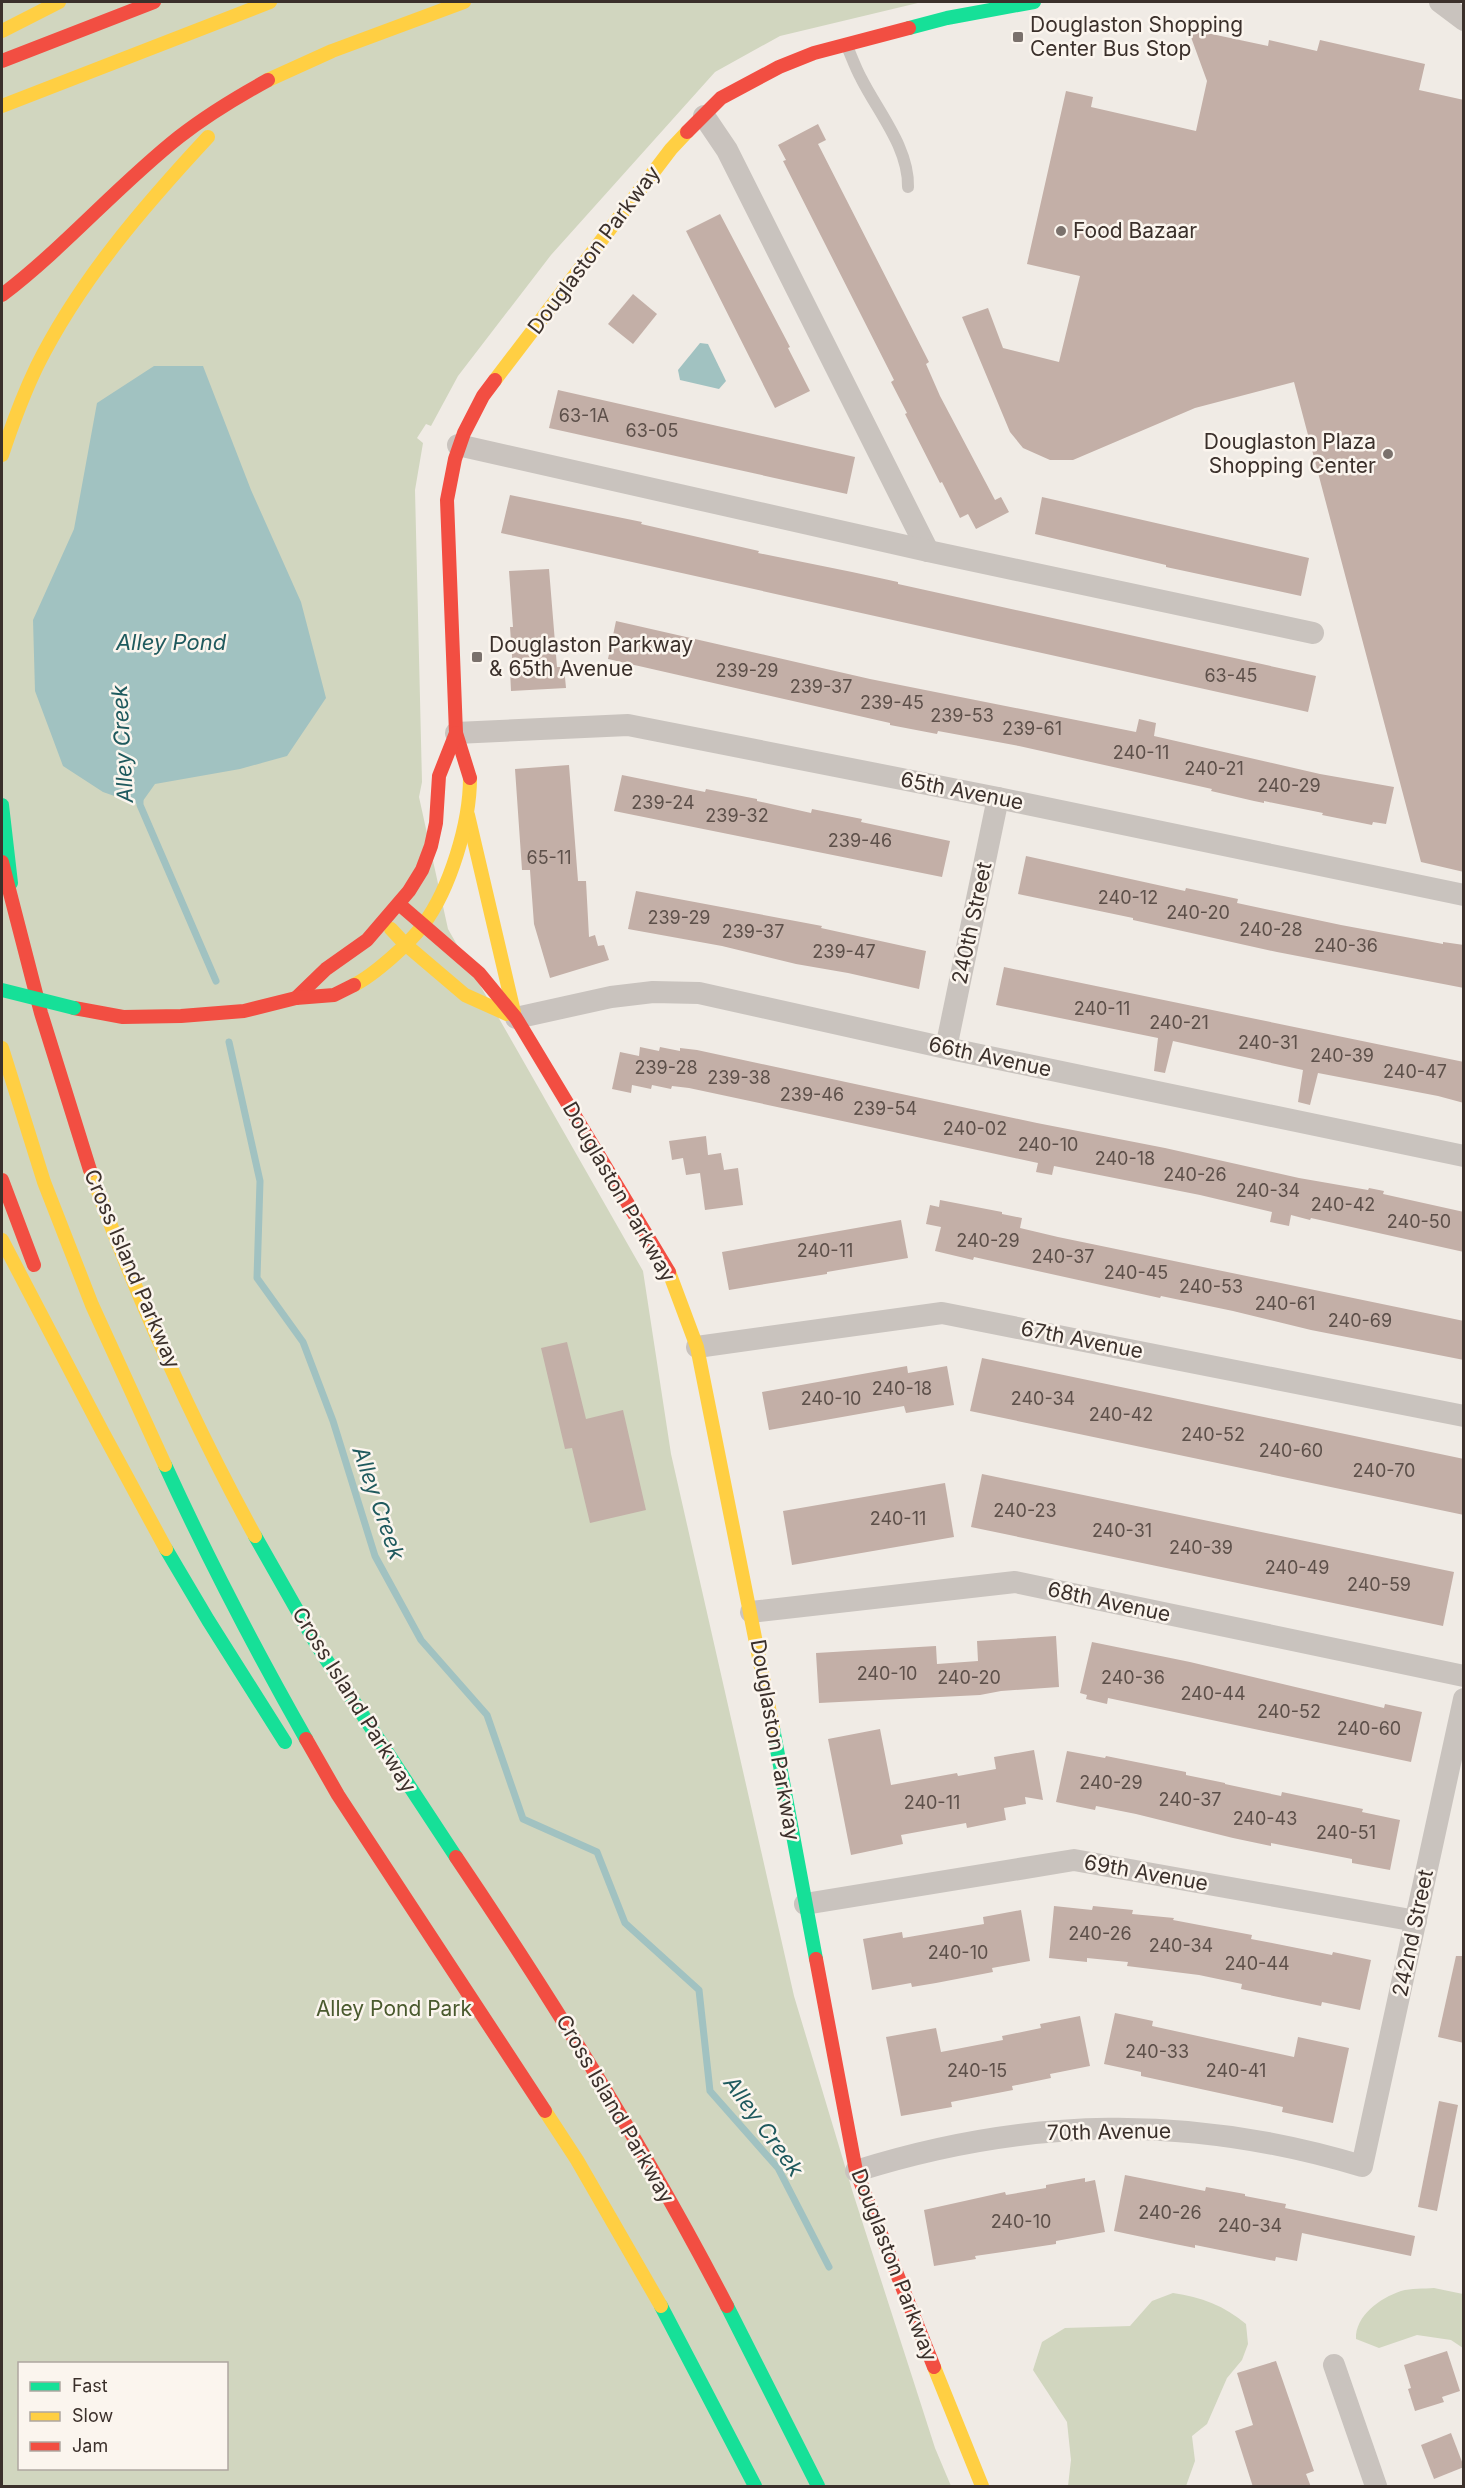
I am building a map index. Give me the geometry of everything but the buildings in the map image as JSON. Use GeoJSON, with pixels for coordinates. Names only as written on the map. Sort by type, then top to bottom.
{"type":"FeatureCollection","features":[{"type":"Feature","properties":{"kind":"main road"},"geometry":{"type":"LineString","coordinates":[[2,32],[58,2]]}},
{"type":"Feature","properties":{"kind":"main road"},"geometry":{"type":"LineString","coordinates":[[2,61],[154,2]]}},
{"type":"Feature","properties":{"kind":"main road"},"geometry":{"type":"LineString","coordinates":[[2,106],[270,2]]}},
{"type":"Feature","properties":{"kind":"main road"},"geometry":{"type":"LineString","coordinates":[[2,295],[33,273],[154,158],[207,116],[266,82],[327,54],[464,2]]}},
{"type":"Feature","properties":{"kind":"main road","name":"Douglaston Parkway"},"geometry":{"type":"LineString","coordinates":[[2,990],[74,1008],[123,1017],[181,1016],[244,1011],[296,998],[334,995],[368,978],[405,944],[422,927],[434,908],[451,870],[467,813],[470,776],[456,733],[447,500],[451,470],[458,445],[483,396],[671,149],[721,98],[779,67],[846,44],[947,18],[1034,2]]}},
{"type":"Feature","properties":{"kind":"main road"},"geometry":{"type":"LineString","coordinates":[[231,117],[265,92],[327,54]]}},
{"type":"Feature","properties":{"kind":"main road"},"geometry":{"type":"LineString","coordinates":[[2,455],[9,428],[32,377],[64,318],[115,242],[158,189],[215,130]]}},
{"type":"Feature","properties":{"kind":"main road","name":"Douglaston Parkway"},"geometry":{"type":"LineString","coordinates":[[296,998],[326,969],[367,940],[399,904],[422,870],[436,823],[439,776],[456,733]]}},
{"type":"Feature","properties":{"kind":"main road"},"geometry":{"type":"LineString","coordinates":[[2,805],[16,921]]}},
{"type":"Feature","properties":{"kind":"main road","name":"Douglaston Parkway"},"geometry":{"type":"LineString","coordinates":[[467,813],[516,1018]]}},
{"type":"Feature","properties":{"kind":"main road","name":"Cross Island Parkway"},"geometry":{"type":"LineString","coordinates":[[2,862],[49,1039],[87,1162],[133,1278],[190,1405],[249,1525],[316,1646],[392,1765],[551,2000],[634,2136],[720,2293],[818,2487]]}},
{"type":"Feature","properties":{"kind":"main road","name":"Douglaston Parkway"},"geometry":{"type":"LineString","coordinates":[[399,904],[422,927],[478,973],[516,1018],[665,1263],[698,1347],[752,1612],[856,2171],[982,2487]]}},
{"type":"Feature","properties":{"kind":"main road"},"geometry":{"type":"LineString","coordinates":[[384,922],[405,944],[465,995],[516,1018]]}},
{"type":"Feature","properties":{"kind":"main road"},"geometry":{"type":"LineString","coordinates":[[2,1048],[44,1182],[92,1305],[201,1543],[266,1668],[338,1795],[577,2160],[665,2314],[755,2487]]}},
{"type":"Feature","properties":{"kind":"main road"},"geometry":{"type":"LineString","coordinates":[[2,1180],[41,1281]]}},
{"type":"Feature","properties":{"kind":"main road"},"geometry":{"type":"LineString","coordinates":[[2,1240],[114,1456],[176,1568],[245,1682],[296,1757]]}},
{"type":"Feature","properties":{"kind":"main road"},"geometry":{"type":"LineString","coordinates":[[50,1301],[121,1454],[173,1556],[245,1682]]}},
{"type":"Feature","properties":{"kind":"main road"},"geometry":{"type":"LineString","coordinates":[[321,1794],[489,2025]]}},
{"type":"Feature","properties":{"kind":"street"},"geometry":{"type":"LineString","coordinates":[[1440,2],[1464,20]]}},
{"type":"Feature","properties":{"kind":"street"},"geometry":{"type":"LineString","coordinates":[[704,116],[727,150],[928,551]]}},
{"type":"Feature","properties":{"kind":"street"},"geometry":{"type":"LineString","coordinates":[[458,445],[928,551],[1313,633]]}},
{"type":"Feature","properties":{"kind":"street","name":"65th Avenue"},"geometry":{"type":"LineString","coordinates":[[456,733],[628,725],[998,798],[1464,895]]}},
{"type":"Feature","properties":{"kind":"street","name":"240th Street"},"geometry":{"type":"LineString","coordinates":[[946,1048],[998,798]]}},
{"type":"Feature","properties":{"kind":"street","name":"66th Avenue"},"geometry":{"type":"LineString","coordinates":[[516,1018],[611,997],[653,992],[699,993],[946,1048],[1464,1156]]}},
{"type":"Feature","properties":{"kind":"street","name":"67th Avenue"},"geometry":{"type":"LineString","coordinates":[[698,1347],[942,1313],[1464,1416]]}},
{"type":"Feature","properties":{"kind":"street","name":"68th Avenue"},"geometry":{"type":"LineString","coordinates":[[752,1612],[1015,1582],[1464,1676]]}},
{"type":"Feature","properties":{"kind":"street","name":"242nd Street"},"geometry":{"type":"LineString","coordinates":[[1362,2166],[1464,1699]]}},
{"type":"Feature","properties":{"kind":"street","name":"69th Avenue"},"geometry":{"type":"LineString","coordinates":[[805,1904],[1074,1860],[1416,1921]]}},
{"type":"Feature","properties":{"kind":"street","name":"70th Avenue"},"geometry":{"type":"LineString","coordinates":[[856,2171],[959,2143],[1005,2135],[1098,2128],[1154,2128],[1210,2133],[1264,2141],[1362,2166]]}},
{"type":"Feature","properties":{"kind":"street"},"geometry":{"type":"LineString","coordinates":[[1334,2365],[1376,2487]]}},
{"type":"Feature","properties":{"kind":"lane"},"geometry":{"type":"LineString","coordinates":[[846,44],[908,171],[908,187]]}},
{"type":"Feature","properties":{"kind":"green space","name":"Alley Pond Park"},"geometry":{"type":"Polygon","coordinates":[[[2,2],[922,2],[780,36],[715,72],[551,255],[458,376],[431,426],[426,424],[417,438],[423,443],[415,490],[422,782],[419,797],[448,929],[643,1271],[671,1454],[794,1996],[853,2193],[935,2448],[951,2486],[2,2486],[2,2]]]}},
{"type":"Feature","properties":{"kind":"green space"},"geometry":{"type":"Polygon","coordinates":[[[1434,2288],[1463,2294],[1463,2348],[1451,2340],[1417,2335],[1379,2348],[1356,2339],[1364,2316],[1377,2303],[1401,2291],[1434,2288]]]}},
{"type":"Feature","properties":{"kind":"green space"},"geometry":{"type":"Polygon","coordinates":[[[1173,2293],[1212,2303],[1230,2312],[1246,2324],[1248,2344],[1242,2360],[1227,2378],[1207,2424],[1192,2436],[1195,2461],[1186,2486],[1068,2486],[1071,2460],[1067,2422],[1033,2370],[1042,2342],[1065,2328],[1130,2326],[1152,2301],[1173,2293]]]}},
{"type":"Feature","properties":{"kind":"water"},"geometry":{"type":"Polygon","coordinates":[[[700,343],[708,344],[726,381],[719,389],[680,380],[678,370],[700,343]]]}},
{"type":"Feature","properties":{"kind":"water","name":"Alley Pond"},"geometry":{"type":"Polygon","coordinates":[[[154,366],[203,366],[251,490],[301,602],[326,698],[287,756],[240,769],[155,784],[140,805],[103,792],[63,766],[35,691],[33,620],[74,529],[97,403],[154,366]]]}},
{"type":"Feature","properties":{"kind":"waterway","name":"Alley Creek"},"geometry":{"type":"LineString","coordinates":[[140,798],[140,805],[216,981]]}},
{"type":"Feature","properties":{"kind":"waterway","name":"Alley Creek"},"geometry":{"type":"LineString","coordinates":[[229,1042],[260,1181],[257,1278],[303,1342],[333,1421],[375,1556],[421,1640],[487,1715],[523,1819],[597,1852],[625,1923],[699,1990],[710,2091],[778,2168],[829,2267]]}},
{"type":"Feature","properties":{"kind":"traffic: fast"},"geometry":{"type":"LineString","coordinates":[[909,28],[947,18],[1034,2]]}},
{"type":"Feature","properties":{"kind":"traffic: fast"},"geometry":{"type":"LineString","coordinates":[[2,805],[11,883]]}},
{"type":"Feature","properties":{"kind":"traffic: fast"},"geometry":{"type":"LineString","coordinates":[[2,990],[74,1008]]}},
{"type":"Feature","properties":{"kind":"traffic: fast"},"geometry":{"type":"LineString","coordinates":[[165,1465],[232,1604],[306,1739]]}},
{"type":"Feature","properties":{"kind":"traffic: fast"},"geometry":{"type":"LineString","coordinates":[[255,1536],[318,1647],[456,1857]]}},
{"type":"Feature","properties":{"kind":"traffic: fast"},"geometry":{"type":"LineString","coordinates":[[166,1549],[285,1742]]}},
{"type":"Feature","properties":{"kind":"traffic: fast"},"geometry":{"type":"LineString","coordinates":[[773,1728],[816,1959]]}},
{"type":"Feature","properties":{"kind":"traffic: fast"},"geometry":{"type":"LineString","coordinates":[[661,2306],[755,2486]]}},
{"type":"Feature","properties":{"kind":"traffic: fast"},"geometry":{"type":"LineString","coordinates":[[727,2306],[818,2486]]}},
{"type":"Feature","properties":{"kind":"traffic: slow"},"geometry":{"type":"LineString","coordinates":[[2,31],[59,2]]}},
{"type":"Feature","properties":{"kind":"traffic: slow"},"geometry":{"type":"LineString","coordinates":[[2,106],[270,2]]}},
{"type":"Feature","properties":{"kind":"traffic: slow"},"geometry":{"type":"LineString","coordinates":[[268,80],[332,51],[464,2]]}},
{"type":"Feature","properties":{"kind":"traffic: slow"},"geometry":{"type":"LineString","coordinates":[[495,380],[671,149],[687,132]]}},
{"type":"Feature","properties":{"kind":"traffic: slow"},"geometry":{"type":"LineString","coordinates":[[2,455],[37,366],[73,304],[114,246],[208,137]]}},
{"type":"Feature","properties":{"kind":"traffic: slow"},"geometry":{"type":"LineString","coordinates":[[354,985],[401,949],[433,910],[457,855],[466,815],[470,778]]}},
{"type":"Feature","properties":{"kind":"traffic: slow"},"geometry":{"type":"LineString","coordinates":[[468,815],[514,1012]]}},
{"type":"Feature","properties":{"kind":"traffic: slow"},"geometry":{"type":"LineString","coordinates":[[391,929],[405,944],[465,995],[507,1014]]}},
{"type":"Feature","properties":{"kind":"traffic: slow"},"geometry":{"type":"LineString","coordinates":[[2,1048],[44,1182],[92,1305],[165,1465]]}},
{"type":"Feature","properties":{"kind":"traffic: slow"},"geometry":{"type":"LineString","coordinates":[[90,1170],[126,1264],[166,1356],[231,1492],[255,1536]]}},
{"type":"Feature","properties":{"kind":"traffic: slow"},"geometry":{"type":"LineString","coordinates":[[2,1240],[166,1549]]}},
{"type":"Feature","properties":{"kind":"traffic: slow"},"geometry":{"type":"LineString","coordinates":[[669,1272],[697,1347],[773,1728]]}},
{"type":"Feature","properties":{"kind":"traffic: slow"},"geometry":{"type":"LineString","coordinates":[[545,2111],[577,2160],[661,2306]]}},
{"type":"Feature","properties":{"kind":"traffic: slow"},"geometry":{"type":"LineString","coordinates":[[934,2367],[982,2486]]}},
{"type":"Feature","properties":{"kind":"traffic: jam"},"geometry":{"type":"LineString","coordinates":[[2,61],[154,2]]}},
{"type":"Feature","properties":{"kind":"traffic: jam"},"geometry":{"type":"LineString","coordinates":[[687,132],[721,98],[779,67],[814,53],[909,28]]}},
{"type":"Feature","properties":{"kind":"traffic: jam"},"geometry":{"type":"LineString","coordinates":[[2,295],[48,257],[179,137],[200,121],[268,80]]}},
{"type":"Feature","properties":{"kind":"traffic: jam"},"geometry":{"type":"LineString","coordinates":[[470,778],[456,733],[447,500],[455,459],[464,433],[483,396],[495,380]]}},
{"type":"Feature","properties":{"kind":"traffic: jam"},"geometry":{"type":"LineString","coordinates":[[296,998],[326,969],[367,940],[409,891],[422,870],[436,823],[439,776],[456,733]]}},
{"type":"Feature","properties":{"kind":"traffic: jam"},"geometry":{"type":"LineString","coordinates":[[2,862],[41,1013],[90,1170]]}},
{"type":"Feature","properties":{"kind":"traffic: jam"},"geometry":{"type":"LineString","coordinates":[[399,904],[479,973],[516,1018],[669,1272]]}},
{"type":"Feature","properties":{"kind":"traffic: jam"},"geometry":{"type":"LineString","coordinates":[[74,1008],[123,1017],[181,1016],[244,1011],[296,998],[334,995],[354,985]]}},
{"type":"Feature","properties":{"kind":"traffic: jam"},"geometry":{"type":"LineString","coordinates":[[2,1180],[34,1265]]}},
{"type":"Feature","properties":{"kind":"traffic: jam"},"geometry":{"type":"LineString","coordinates":[[306,1739],[338,1795],[545,2111]]}},
{"type":"Feature","properties":{"kind":"traffic: jam"},"geometry":{"type":"LineString","coordinates":[[456,1857],[598,2077],[664,2190],[727,2306]]}},
{"type":"Feature","properties":{"kind":"traffic: jam"},"geometry":{"type":"LineString","coordinates":[[816,1959],[856,2171],[934,2367]]}},
{"type":"Feature","properties":{"kind":"place","name":"Douglaston Shopping Center Bus Stop"},"geometry":{"type":"Point","coordinates":[1018,37]}},
{"type":"Feature","properties":{"kind":"place","name":"Food Bazaar"},"geometry":{"type":"Point","coordinates":[1061,231]}},
{"type":"Feature","properties":{"kind":"place","name":"Douglaston Plaza Shopping Center"},"geometry":{"type":"Point","coordinates":[1388,454]}},
{"type":"Feature","properties":{"kind":"place","name":"Douglaston Parkway & 65th Avenue"},"geometry":{"type":"Point","coordinates":[477,657]}}]}
